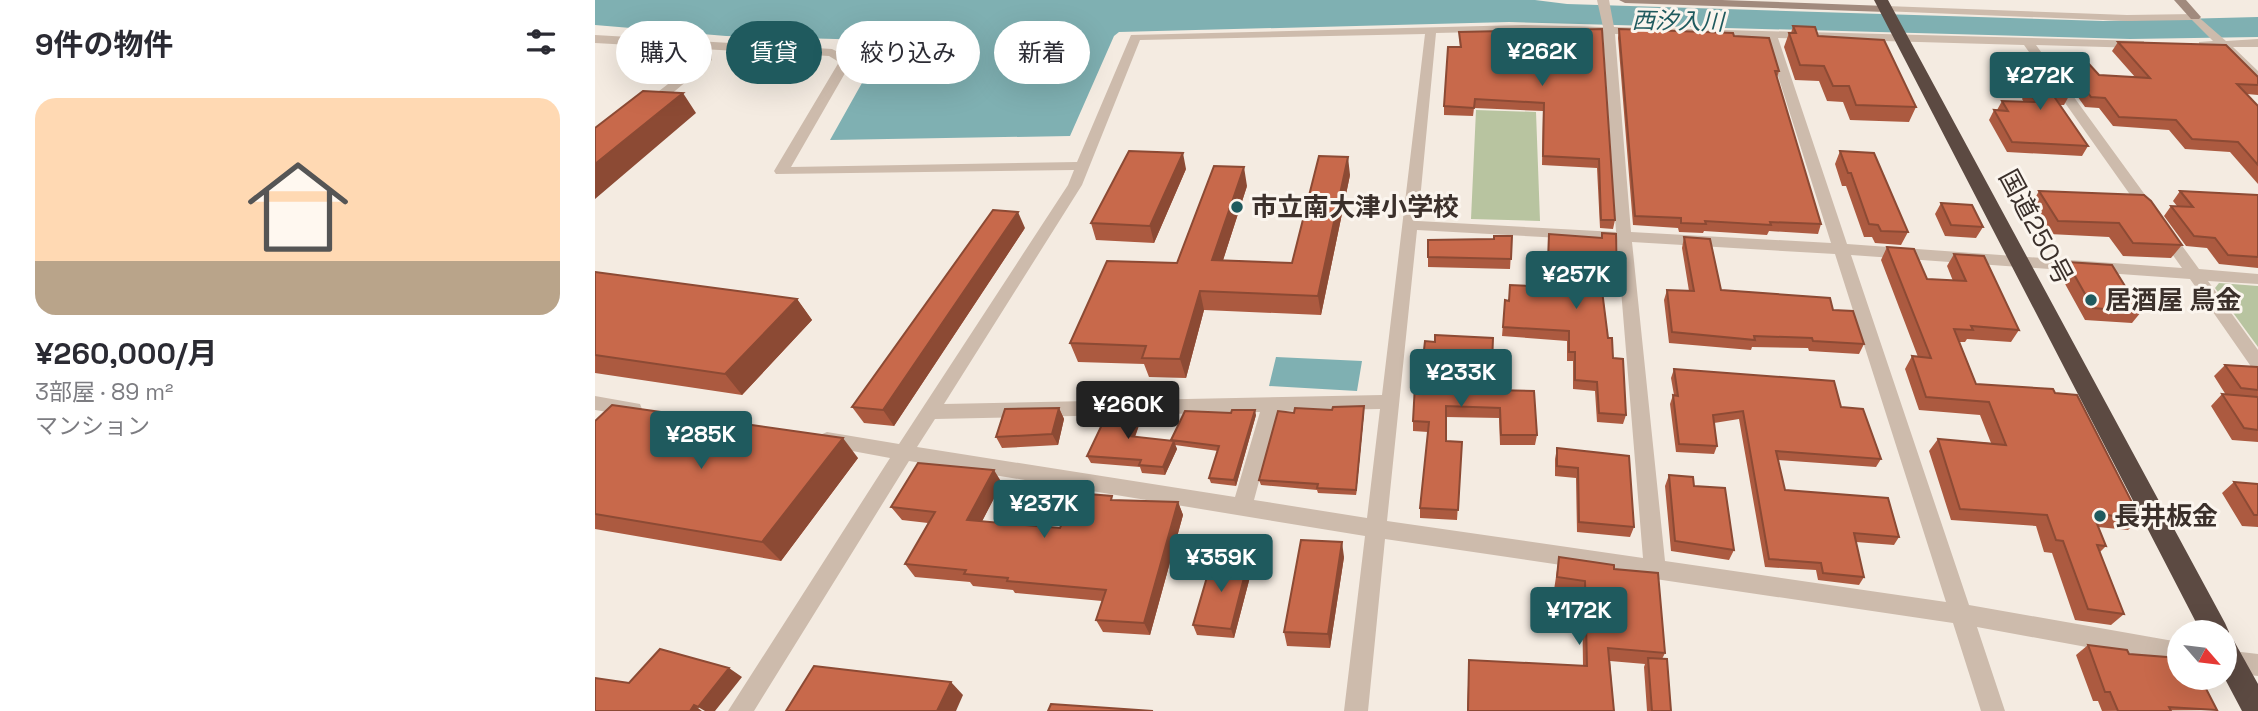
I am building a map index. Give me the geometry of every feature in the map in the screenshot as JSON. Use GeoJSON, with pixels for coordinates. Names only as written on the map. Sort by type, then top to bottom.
{"type":"FeatureCollection","features":[{"type":"Feature","properties":{"kind":"highway","name":"国道250号"},"geometry":{"type":"LineString","coordinates":[[1883,4],[2209,620]]}},
{"type":"Feature","properties":{"kind":"highway"},"geometry":{"type":"LineString","coordinates":[[2237,666],[2257,711]]}},
{"type":"Feature","properties":{"kind":"street"},"geometry":{"type":"LineString","coordinates":[[1603,0],[1609,30],[1624,236],[1655,568]]}},
{"type":"Feature","properties":{"kind":"street"},"geometry":{"type":"LineString","coordinates":[[1625,0],[1883,4],[2070,16],[2195,17]]}},
{"type":"Feature","properties":{"kind":"street"},"geometry":{"type":"LineString","coordinates":[[2059,0],[2070,16]]}},
{"type":"Feature","properties":{"kind":"street"},"geometry":{"type":"LineString","coordinates":[[2180,0],[2258,78]]}},
{"type":"Feature","properties":{"kind":"street"},"geometry":{"type":"LineString","coordinates":[[1356,711],[1431,30]]}},
{"type":"Feature","properties":{"kind":"street"},"geometry":{"type":"LineString","coordinates":[[740,711],[927,412],[1075,185],[1135,37],[1431,30],[1609,30],[2151,45]]}},
{"type":"Feature","properties":{"kind":"street"},"geometry":{"type":"LineString","coordinates":[[1770,33],[1993,711]]}},
{"type":"Feature","properties":{"kind":"street"},"geometry":{"type":"LineString","coordinates":[[595,39],[832,53],[846,61],[781,171],[1082,166]]}},
{"type":"Feature","properties":{"kind":"street"},"geometry":{"type":"LineString","coordinates":[[2028,42],[2258,363]]}},
{"type":"Feature","properties":{"kind":"street"},"geometry":{"type":"LineString","coordinates":[[2188,45],[2258,43]]}},
{"type":"Feature","properties":{"kind":"street"},"geometry":{"type":"LineString","coordinates":[[636,116],[675,84]]}},
{"type":"Feature","properties":{"kind":"street"},"geometry":{"type":"LineString","coordinates":[[1411,225],[1840,249],[2258,279]]}},
{"type":"Feature","properties":{"kind":"street"},"geometry":{"type":"LineString","coordinates":[[927,412],[1391,402]]}},
{"type":"Feature","properties":{"kind":"street"},"geometry":{"type":"LineString","coordinates":[[595,403],[648,411]]}},
{"type":"Feature","properties":{"kind":"street"},"geometry":{"type":"LineString","coordinates":[[1242,508],[1271,405]]}},
{"type":"Feature","properties":{"kind":"street"},"geometry":{"type":"LineString","coordinates":[[809,437],[1378,529],[1961,614],[2167,651]]}},
{"type":"Feature","properties":{"kind":"green space"},"geometry":{"type":"Polygon","coordinates":[[[1476,110],[1536,112],[1540,221],[1471,219],[1476,110]]]}},
{"type":"Feature","properties":{"kind":"green space"},"geometry":{"type":"Polygon","coordinates":[[[2219,283],[2258,286],[2258,347],[2215,288],[2219,283]]]}},
{"type":"Feature","properties":{"kind":"water","name":"西汐入川"},"geometry":{"type":"Polygon","coordinates":[[[595,0],[1535,0],[1567,4],[2103,21],[2258,17],[2258,37],[2130,39],[1509,22],[1119,32],[1114,36],[1070,136],[830,140],[861,84],[980,84],[980,21],[836,21],[836,39],[822,39],[822,21],[726,21],[726,36],[712,35],[712,21],[616,21],[616,27],[595,25],[595,0]]]}},
{"type":"Feature","properties":{"kind":"water"},"geometry":{"type":"Polygon","coordinates":[[[1276,357],[1362,361],[1357,391],[1269,386],[1276,357]]]}},
{"type":"Feature","properties":{"kind":"building"},"geometry":{"type":"Polygon","coordinates":[[[1793,26],[1815,27],[1818,36],[1884,40],[1916,107],[1856,105],[1849,86],[1833,86],[1824,66],[1800,65],[1789,33],[1796,33],[1793,26]]]}},
{"type":"Feature","properties":{"kind":"building"},"geometry":{"type":"Polygon","coordinates":[[[1602,29],[1615,220],[1601,220],[1599,159],[1543,156],[1544,103],[1475,99],[1474,108],[1444,106],[1448,47],[1461,47],[1459,32],[1602,29]]]}},
{"type":"Feature","properties":{"kind":"building"},"geometry":{"type":"Polygon","coordinates":[[[1619,29],[1733,33],[1734,36],[1769,38],[1779,71],[1775,71],[1821,224],[1770,222],[1771,225],[1705,221],[1706,224],[1681,223],[1681,218],[1635,216],[1619,29]]]}},
{"type":"Feature","properties":{"kind":"building"},"geometry":{"type":"Polygon","coordinates":[[[2118,42],[2226,45],[2258,77],[2258,85],[2237,84],[2258,106],[2258,165],[2238,142],[2192,139],[2176,120],[2119,117],[2105,98],[2091,97],[2065,62],[2089,64],[2099,75],[2150,78],[2118,42]]]}},
{"type":"Feature","properties":{"kind":"building"},"geometry":{"type":"Polygon","coordinates":[[[2019,60],[2044,61],[2069,96],[2053,95],[2088,146],[2012,142],[1994,110],[2008,111],[2002,101],[2036,102],[2028,89],[2040,90],[2019,60]]]}},
{"type":"Feature","properties":{"kind":"building"},"geometry":{"type":"Polygon","coordinates":[[[643,91],[683,93],[595,164],[595,128],[643,91]]]}},
{"type":"Feature","properties":{"kind":"building"},"geometry":{"type":"Polygon","coordinates":[[[1129,151],[1183,153],[1150,226],[1091,223],[1129,151]]]}},
{"type":"Feature","properties":{"kind":"building"},"geometry":{"type":"Polygon","coordinates":[[[1840,151],[1874,153],[1908,232],[1881,231],[1878,225],[1869,224],[1851,173],[1848,173],[1840,151]]]}},
{"type":"Feature","properties":{"kind":"building"},"geometry":{"type":"Polygon","coordinates":[[[1319,156],[1348,157],[1318,296],[1200,291],[1180,359],[1142,358],[1146,346],[1070,343],[1107,261],[1177,263],[1214,166],[1244,167],[1212,260],[1292,263],[1319,156]]]}},
{"type":"Feature","properties":{"kind":"building"},"geometry":{"type":"Polygon","coordinates":[[[2039,191],[2144,195],[2182,245],[2133,243],[2119,223],[2058,221],[2039,191]]]}},
{"type":"Feature","properties":{"kind":"building"},"geometry":{"type":"Polygon","coordinates":[[[2180,191],[2258,195],[2258,257],[2228,255],[2215,238],[2194,236],[2171,206],[2193,207],[2180,191]]]}},
{"type":"Feature","properties":{"kind":"building"},"geometry":{"type":"Polygon","coordinates":[[[1941,203],[1972,205],[1983,227],[1951,225],[1941,203]]]}},
{"type":"Feature","properties":{"kind":"building"},"geometry":{"type":"Polygon","coordinates":[[[993,210],[1018,212],[883,410],[852,407],[993,210]]]}},
{"type":"Feature","properties":{"kind":"building"},"geometry":{"type":"Polygon","coordinates":[[[1602,233],[1616,234],[1617,269],[1599,267],[1613,358],[1623,359],[1626,415],[1599,413],[1597,382],[1575,380],[1575,352],[1569,352],[1569,331],[1503,327],[1505,300],[1509,301],[1510,285],[1547,287],[1549,234],[1602,238],[1602,233]]]}},
{"type":"Feature","properties":{"kind":"building"},"geometry":{"type":"Polygon","coordinates":[[[1494,236],[1512,236],[1511,259],[1428,257],[1428,240],[1494,239],[1494,236]]]}},
{"type":"Feature","properties":{"kind":"building"},"geometry":{"type":"Polygon","coordinates":[[[1684,237],[1710,239],[1721,290],[1830,298],[1833,310],[1853,311],[1864,344],[1813,341],[1812,338],[1754,336],[1755,340],[1672,332],[1667,290],[1694,291],[1684,237]]]}},
{"type":"Feature","properties":{"kind":"building"},"geometry":{"type":"Polygon","coordinates":[[[1887,247],[1914,249],[1927,279],[1966,281],[1954,254],[1984,256],[2019,330],[1971,326],[1973,330],[1954,329],[1976,384],[2053,389],[2055,393],[2077,395],[2140,518],[2093,514],[2106,546],[2097,545],[2124,614],[2088,609],[2063,541],[2056,540],[2047,515],[1960,509],[1938,439],[2006,445],[1989,402],[1926,397],[1912,356],[1931,358],[1887,247]]]}},
{"type":"Feature","properties":{"kind":"building"},"geometry":{"type":"Polygon","coordinates":[[[2067,262],[2112,265],[2141,312],[2093,308],[2067,262]]]}},
{"type":"Feature","properties":{"kind":"building"},"geometry":{"type":"Polygon","coordinates":[[[595,272],[797,299],[725,374],[595,355],[595,272]]]}},
{"type":"Feature","properties":{"kind":"building"},"geometry":{"type":"Polygon","coordinates":[[[1435,335],[1493,338],[1491,390],[1534,391],[1537,435],[1501,435],[1500,408],[1446,406],[1446,441],[1462,442],[1458,510],[1420,508],[1429,422],[1413,421],[1415,385],[1420,385],[1425,341],[1435,342],[1435,335]]]}},
{"type":"Feature","properties":{"kind":"building"},"geometry":{"type":"Polygon","coordinates":[[[2225,365],[2258,367],[2258,390],[2241,388],[2225,365]]]}},
{"type":"Feature","properties":{"kind":"building"},"geometry":{"type":"Polygon","coordinates":[[[1674,369],[1834,381],[1841,407],[1863,409],[1881,459],[1776,451],[1785,490],[1888,498],[1899,537],[1854,533],[1864,577],[1823,573],[1821,563],[1769,559],[1743,411],[1713,415],[1717,446],[1679,444],[1673,395],[1678,396],[1674,369]]]}},
{"type":"Feature","properties":{"kind":"building"},"geometry":{"type":"Polygon","coordinates":[[[2222,394],[2258,397],[2258,430],[2244,428],[2222,394]]]}},
{"type":"Feature","properties":{"kind":"building"},"geometry":{"type":"Polygon","coordinates":[[[612,405],[843,438],[762,542],[595,514],[595,421],[612,405]]]}},
{"type":"Feature","properties":{"kind":"building"},"geometry":{"type":"Polygon","coordinates":[[[1364,406],[1356,490],[1259,480],[1278,411],[1294,413],[1295,408],[1332,410],[1333,407],[1364,406]]]}},
{"type":"Feature","properties":{"kind":"building"},"geometry":{"type":"Polygon","coordinates":[[[1059,408],[1052,434],[996,437],[1005,409],[1059,408]]]}},
{"type":"Feature","properties":{"kind":"building"},"geometry":{"type":"Polygon","coordinates":[[[1140,409],[1128,436],[1174,441],[1163,467],[1139,465],[1141,460],[1087,456],[1109,410],[1140,409]]]}},
{"type":"Feature","properties":{"kind":"building"},"geometry":{"type":"Polygon","coordinates":[[[1232,410],[1255,410],[1234,480],[1209,478],[1219,446],[1171,440],[1185,411],[1231,413],[1232,410]]]}},
{"type":"Feature","properties":{"kind":"building"},"geometry":{"type":"Polygon","coordinates":[[[1557,448],[1629,456],[1634,527],[1579,522],[1578,468],[1557,466],[1557,448]]]}},
{"type":"Feature","properties":{"kind":"building"},"geometry":{"type":"Polygon","coordinates":[[[918,463],[994,470],[967,520],[1060,528],[1076,493],[1112,496],[1111,500],[1178,502],[1144,623],[1096,620],[1106,590],[1007,581],[1008,578],[964,574],[966,570],[905,564],[935,512],[891,507],[918,463]]]}},
{"type":"Feature","properties":{"kind":"building"},"geometry":{"type":"Polygon","coordinates":[[[1669,475],[1693,477],[1694,486],[1725,488],[1734,550],[1675,541],[1669,475]]]}},
{"type":"Feature","properties":{"kind":"building"},"geometry":{"type":"Polygon","coordinates":[[[2234,482],[2258,484],[2258,515],[2254,515],[2234,482]]]}},
{"type":"Feature","properties":{"kind":"building"},"geometry":{"type":"Polygon","coordinates":[[[1301,540],[1342,542],[1328,634],[1284,632],[1301,540]]]}},
{"type":"Feature","properties":{"kind":"building"},"geometry":{"type":"Polygon","coordinates":[[[1559,557],[1614,565],[1614,569],[1658,573],[1665,653],[1608,648],[1614,711],[1468,711],[1469,660],[1587,666],[1585,581],[1557,577],[1559,557]]]}},
{"type":"Feature","properties":{"kind":"building"},"geometry":{"type":"Polygon","coordinates":[[[1212,560],[1248,562],[1231,629],[1193,625],[1212,560]]]}},
{"type":"Feature","properties":{"kind":"building"},"geometry":{"type":"Polygon","coordinates":[[[2088,645],[2127,650],[2129,654],[2167,657],[2167,690],[2207,690],[2217,710],[2169,707],[2171,711],[2118,711],[2110,692],[2105,692],[2088,645]]]}},
{"type":"Feature","properties":{"kind":"building"},"geometry":{"type":"Polygon","coordinates":[[[660,649],[729,668],[698,707],[694,705],[690,711],[595,711],[595,678],[629,683],[660,649]]]}},
{"type":"Feature","properties":{"kind":"building"},"geometry":{"type":"Polygon","coordinates":[[[1648,658],[1667,659],[1671,711],[1652,711],[1648,658]]]}},
{"type":"Feature","properties":{"kind":"building"},"geometry":{"type":"Polygon","coordinates":[[[814,666],[951,682],[937,711],[786,711],[814,666]]]}},
{"type":"Feature","properties":{"kind":"building"},"geometry":{"type":"Polygon","coordinates":[[[1051,704],[1153,711],[1048,711],[1051,704]]]}},
{"type":"Feature","properties":{"kind":"place","name":"市立南大津小学校"},"geometry":{"type":"Point","coordinates":[1237,207]}},
{"type":"Feature","properties":{"kind":"place","name":"居酒屋 鳥金"},"geometry":{"type":"Point","coordinates":[2091,300]}},
{"type":"Feature","properties":{"kind":"place","name":"長井板金"},"geometry":{"type":"Point","coordinates":[2100,516]}}]}
